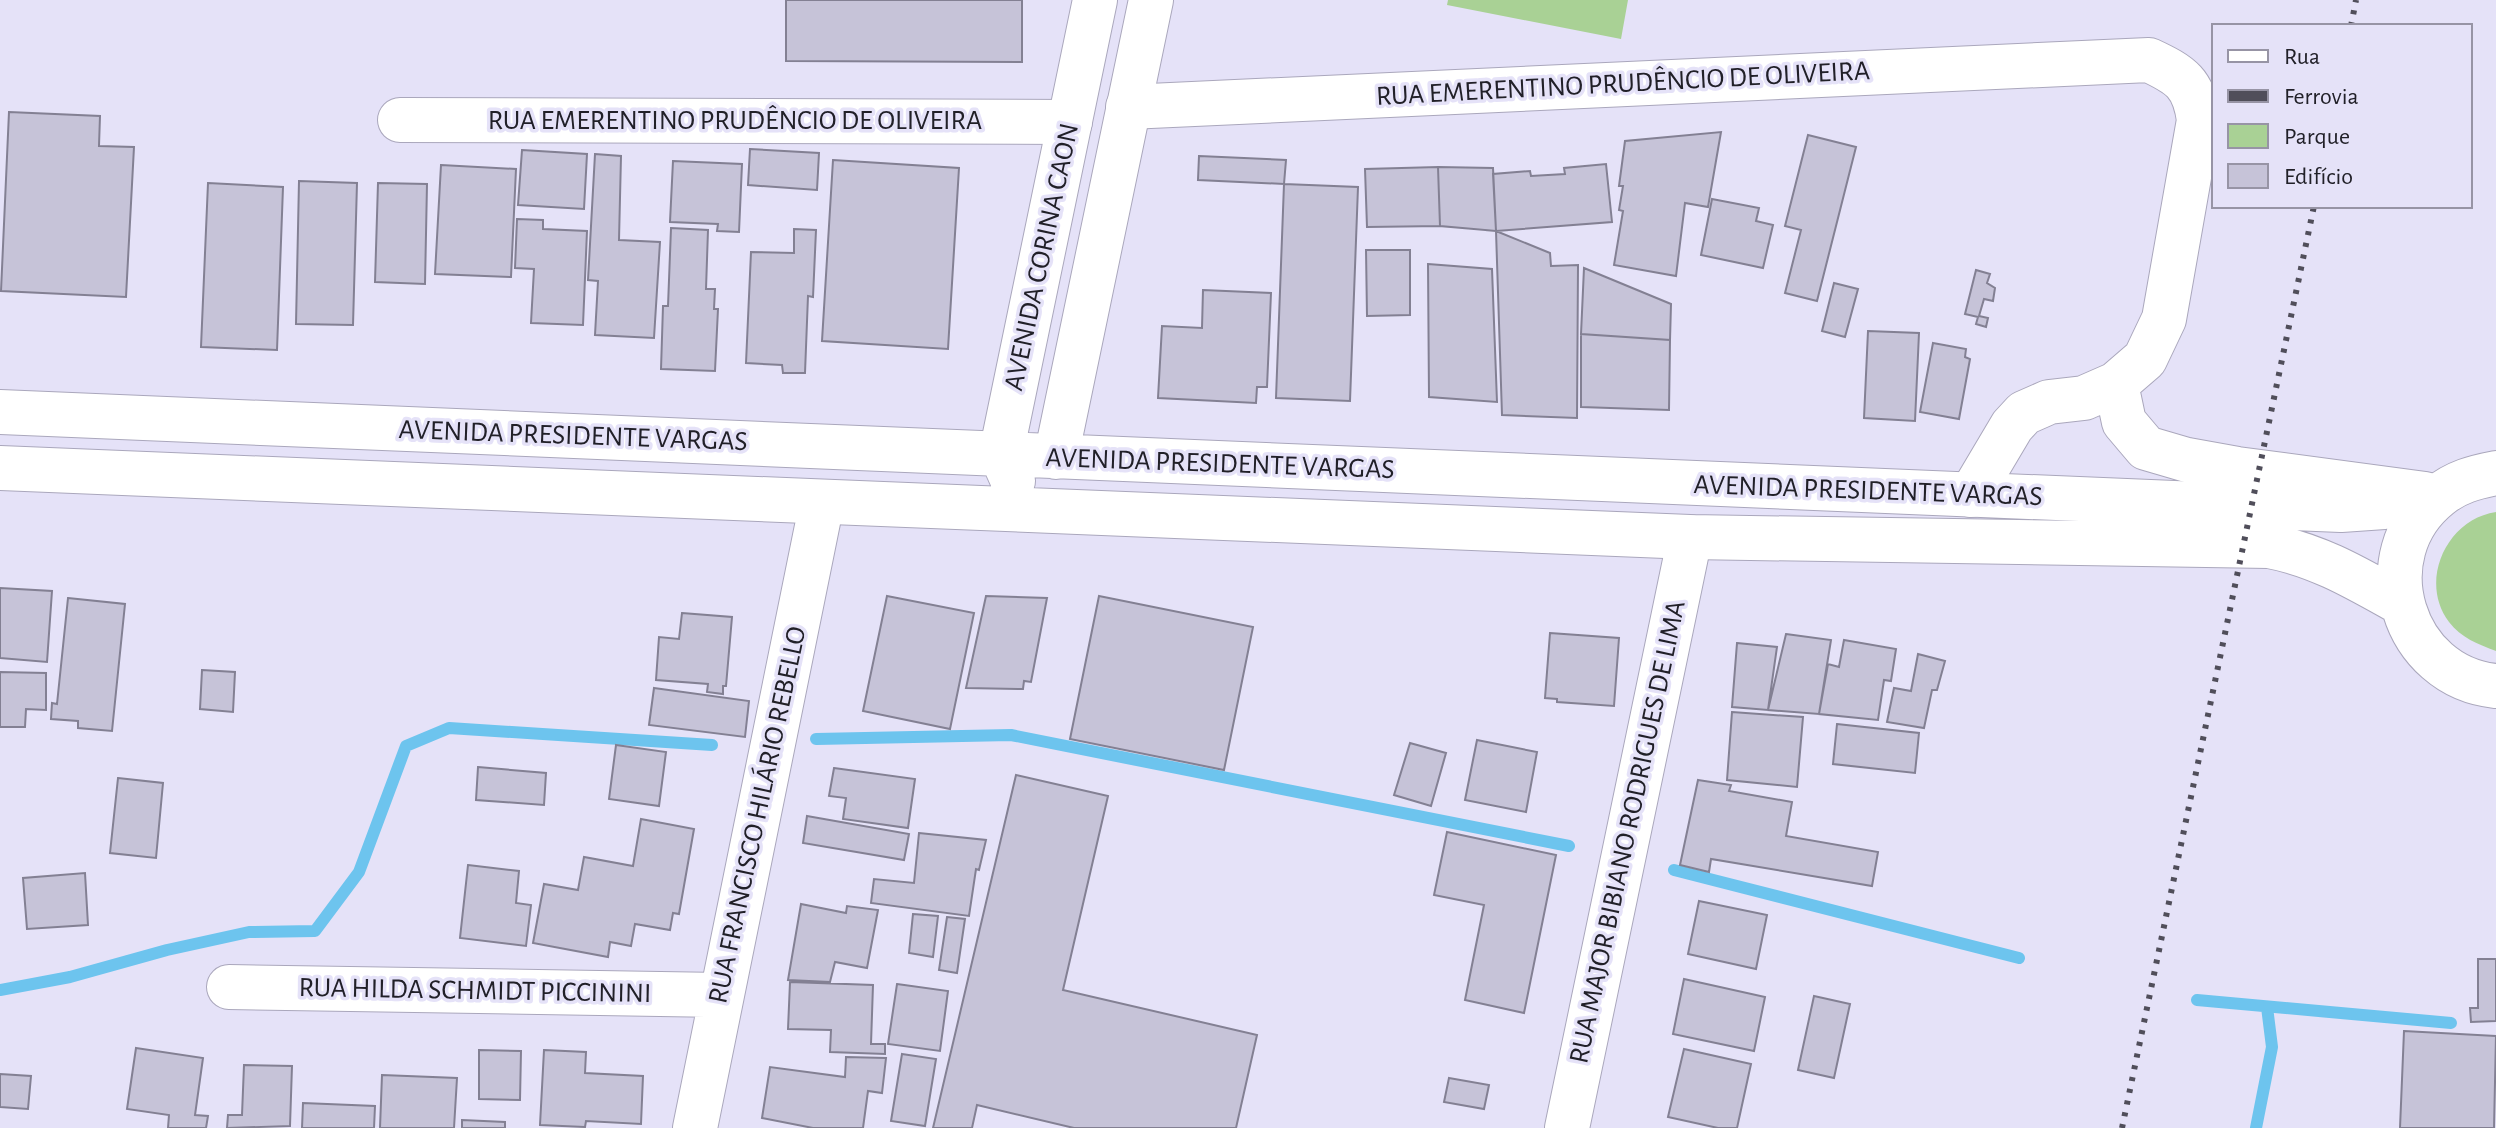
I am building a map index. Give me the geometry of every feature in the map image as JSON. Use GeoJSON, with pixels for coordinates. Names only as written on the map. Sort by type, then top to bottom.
{"type":"FeatureCollection","features":[{"type":"Feature","properties":{"kind":"main road","name":"AVENIDA CORINA CAON"},"geometry":{"type":"LineString","coordinates":[[1001,454],[1095,0]]}},
{"type":"Feature","properties":{"kind":"main road","name":"AVENIDA CORINA CAON"},"geometry":{"type":"LineString","coordinates":[[1056,457],[1151,0]]}},
{"type":"Feature","properties":{"kind":"main road","name":"RUA EMERENTINO PRUDÊNCIO DE OLIVEIRA"},"geometry":{"type":"LineString","coordinates":[[1128,107],[2149,60],[2175,72],[2196,96],[2199,120],[2164,319],[2145,359],[2116,384]]}},
{"type":"Feature","properties":{"kind":"main road","name":"RUA EMERENTINO PRUDÊNCIO DE OLIVEIRA"},"geometry":{"type":"LineString","coordinates":[[400,120],[1070,122]]}},
{"type":"Feature","properties":{"kind":"main road"},"geometry":{"type":"LineString","coordinates":[[1971,495],[2012,426],[2024,413],[2049,402],[2084,398],[2116,384],[2124,422],[2146,448],[2187,460],[2237,469],[2439,496]]}},
{"type":"Feature","properties":{"kind":"main road","name":"AVENIDA PRESIDENTE VARGAS"},"geometry":{"type":"LineString","coordinates":[[0,412],[2341,510],[2384,507],[2439,496]]}},
{"type":"Feature","properties":{"kind":"main road"},"geometry":{"type":"LineString","coordinates":[[1001,454],[1025,509]]}},
{"type":"Feature","properties":{"kind":"main road","name":"AVENIDA PRESIDENTE VARGAS"},"geometry":{"type":"LineString","coordinates":[[0,468],[1690,537],[2269,546],[2297,551],[2329,563],[2401,603]]}},
{"type":"Feature","properties":{"kind":"main road"},"geometry":{"type":"LineString","coordinates":[[2496,473],[2468,479],[2439,496],[2419,517],[2405,543],[2399,573],[2401,603],[2411,630],[2429,654],[2496,713]]}},
{"type":"Feature","properties":{"kind":"main road","name":"RUA FRANCISCO HILÁRIO REBELLO"},"geometry":{"type":"LineString","coordinates":[[695,1128],[822,502]]}},
{"type":"Feature","properties":{"kind":"main road","name":"RUA MAJOR BIBIANO RODRIGUES DE LIMA"},"geometry":{"type":"LineString","coordinates":[[1567,1128],[1690,537]]}},
{"type":"Feature","properties":{"kind":"main road"},"geometry":{"type":"LineString","coordinates":[[2452,673],[2496,686]]}},
{"type":"Feature","properties":{"kind":"main road","name":"RUA HILDA SCHMIDT PICCININI"},"geometry":{"type":"LineString","coordinates":[[229,987],[721,995]]}},
{"type":"Feature","properties":{"kind":"green space"},"geometry":{"type":"Polygon","coordinates":[[[1448,0],[1628,0],[1621,39],[1447,5],[1448,0]]]}},
{"type":"Feature","properties":{"kind":"green space"},"geometry":{"type":"Polygon","coordinates":[[[2496,512],[2496,651],[2470,640],[2454,628],[2440,606],[2436,588],[2442,554],[2451,539],[2479,517],[2496,512]]]}},
{"type":"Feature","properties":{"kind":"building"},"geometry":{"type":"Polygon","coordinates":[[[786,0],[1022,0],[1022,62],[786,61],[786,0]]]}},
{"type":"Feature","properties":{"kind":"building"},"geometry":{"type":"Polygon","coordinates":[[[9,112],[100,116],[99,146],[134,147],[126,297],[1,291],[9,112]]]}},
{"type":"Feature","properties":{"kind":"building"},"geometry":{"type":"Polygon","coordinates":[[[1721,132],[1708,207],[1685,203],[1676,276],[1614,265],[1623,211],[1619,210],[1623,186],[1619,186],[1625,141],[1721,132]]]}},
{"type":"Feature","properties":{"kind":"building"},"geometry":{"type":"Polygon","coordinates":[[[1808,135],[1856,147],[1817,301],[1785,293],[1801,230],[1785,226],[1808,135]]]}},
{"type":"Feature","properties":{"kind":"building"},"geometry":{"type":"Polygon","coordinates":[[[750,149],[819,153],[817,190],[748,185],[750,149]]]}},
{"type":"Feature","properties":{"kind":"building"},"geometry":{"type":"Polygon","coordinates":[[[522,150],[587,154],[584,209],[518,205],[522,150]]]}},
{"type":"Feature","properties":{"kind":"building"},"geometry":{"type":"Polygon","coordinates":[[[595,154],[621,156],[619,240],[660,242],[654,338],[595,335],[598,281],[588,280],[595,154]]]}},
{"type":"Feature","properties":{"kind":"building"},"geometry":{"type":"Polygon","coordinates":[[[1199,156],[1286,160],[1284,184],[1198,180],[1199,156]]]}},
{"type":"Feature","properties":{"kind":"building"},"geometry":{"type":"Polygon","coordinates":[[[833,160],[959,168],[948,349],[822,341],[833,160]]]}},
{"type":"Feature","properties":{"kind":"building"},"geometry":{"type":"Polygon","coordinates":[[[673,161],[742,164],[739,232],[717,231],[718,224],[670,222],[673,161]]]}},
{"type":"Feature","properties":{"kind":"building"},"geometry":{"type":"Polygon","coordinates":[[[1606,164],[1612,222],[1496,231],[1493,174],[1530,171],[1531,176],[1565,174],[1564,168],[1606,164]]]}},
{"type":"Feature","properties":{"kind":"building"},"geometry":{"type":"Polygon","coordinates":[[[441,165],[516,169],[511,277],[435,274],[441,165]]]}},
{"type":"Feature","properties":{"kind":"building"},"geometry":{"type":"Polygon","coordinates":[[[1438,167],[1440,226],[1367,227],[1365,169],[1438,167]]]}},
{"type":"Feature","properties":{"kind":"building"},"geometry":{"type":"Polygon","coordinates":[[[1438,167],[1493,168],[1496,231],[1440,226],[1438,167]]]}},
{"type":"Feature","properties":{"kind":"building"},"geometry":{"type":"Polygon","coordinates":[[[299,181],[357,183],[353,325],[296,324],[299,181]]]}},
{"type":"Feature","properties":{"kind":"building"},"geometry":{"type":"Polygon","coordinates":[[[208,183],[283,187],[277,350],[201,347],[208,183]]]}},
{"type":"Feature","properties":{"kind":"building"},"geometry":{"type":"Polygon","coordinates":[[[378,183],[427,184],[425,284],[375,282],[378,183]]]}},
{"type":"Feature","properties":{"kind":"building"},"geometry":{"type":"Polygon","coordinates":[[[1284,184],[1358,187],[1350,401],[1276,398],[1284,184]]]}},
{"type":"Feature","properties":{"kind":"building"},"geometry":{"type":"Polygon","coordinates":[[[1712,199],[1759,208],[1756,221],[1773,225],[1763,268],[1701,255],[1712,199]]]}},
{"type":"Feature","properties":{"kind":"building"},"geometry":{"type":"Polygon","coordinates":[[[517,219],[543,220],[543,229],[587,231],[583,325],[531,323],[534,269],[515,268],[517,219]]]}},
{"type":"Feature","properties":{"kind":"building"},"geometry":{"type":"Polygon","coordinates":[[[671,228],[708,230],[706,289],[715,289],[714,309],[718,309],[715,371],[661,369],[663,306],[668,306],[671,228]]]}},
{"type":"Feature","properties":{"kind":"building"},"geometry":{"type":"Polygon","coordinates":[[[794,229],[816,230],[813,297],[808,296],[805,373],[783,373],[782,365],[746,363],[751,252],[794,253],[794,229]]]}},
{"type":"Feature","properties":{"kind":"building"},"geometry":{"type":"Polygon","coordinates":[[[1496,231],[1550,253],[1551,266],[1578,265],[1577,418],[1502,415],[1496,231]]]}},
{"type":"Feature","properties":{"kind":"building"},"geometry":{"type":"Polygon","coordinates":[[[1366,250],[1410,250],[1410,315],[1367,316],[1366,250]]]}},
{"type":"Feature","properties":{"kind":"building"},"geometry":{"type":"Polygon","coordinates":[[[1428,264],[1492,269],[1497,402],[1429,397],[1428,264]]]}},
{"type":"Feature","properties":{"kind":"building"},"geometry":{"type":"Polygon","coordinates":[[[1584,268],[1671,304],[1670,340],[1581,334],[1584,268]]]}},
{"type":"Feature","properties":{"kind":"building"},"geometry":{"type":"Polygon","coordinates":[[[1976,270],[1990,274],[1987,283],[1995,288],[1993,301],[1984,299],[1979,316],[1988,318],[1986,327],[1976,324],[1978,317],[1965,314],[1976,270]]]}},
{"type":"Feature","properties":{"kind":"building"},"geometry":{"type":"Polygon","coordinates":[[[1834,283],[1858,289],[1845,337],[1822,331],[1834,283]]]}},
{"type":"Feature","properties":{"kind":"building"},"geometry":{"type":"Polygon","coordinates":[[[1203,290],[1271,293],[1267,387],[1257,387],[1256,403],[1158,398],[1162,326],[1202,328],[1203,290]]]}},
{"type":"Feature","properties":{"kind":"building"},"geometry":{"type":"Polygon","coordinates":[[[1868,331],[1919,333],[1915,421],[1864,418],[1868,331]]]}},
{"type":"Feature","properties":{"kind":"building"},"geometry":{"type":"Polygon","coordinates":[[[1581,334],[1670,340],[1669,410],[1581,407],[1581,334]]]}},
{"type":"Feature","properties":{"kind":"building"},"geometry":{"type":"Polygon","coordinates":[[[1933,343],[1966,349],[1965,357],[1970,359],[1959,419],[1920,412],[1933,343]]]}},
{"type":"Feature","properties":{"kind":"building"},"geometry":{"type":"Polygon","coordinates":[[[0,588],[52,591],[47,662],[0,658],[0,588]]]}},
{"type":"Feature","properties":{"kind":"building"},"geometry":{"type":"Polygon","coordinates":[[[887,596],[974,613],[950,729],[863,711],[887,596]]]}},
{"type":"Feature","properties":{"kind":"building"},"geometry":{"type":"Polygon","coordinates":[[[986,596],[1047,598],[1031,682],[1024,681],[1023,689],[966,688],[986,596]]]}},
{"type":"Feature","properties":{"kind":"building"},"geometry":{"type":"Polygon","coordinates":[[[1099,596],[1253,627],[1224,770],[1070,739],[1099,596]]]}},
{"type":"Feature","properties":{"kind":"building"},"geometry":{"type":"Polygon","coordinates":[[[68,598],[125,604],[112,731],[78,728],[78,721],[51,719],[52,703],[57,704],[68,598]]]}},
{"type":"Feature","properties":{"kind":"building"},"geometry":{"type":"Polygon","coordinates":[[[682,613],[732,617],[723,694],[707,692],[708,684],[656,680],[659,637],[679,639],[682,613]]]}},
{"type":"Feature","properties":{"kind":"building"},"geometry":{"type":"Polygon","coordinates":[[[1550,633],[1619,638],[1614,706],[1557,702],[1557,699],[1545,698],[1550,633]]]}},
{"type":"Feature","properties":{"kind":"building"},"geometry":{"type":"Polygon","coordinates":[[[1786,634],[1831,640],[1819,714],[1768,710],[1786,634]]]}},
{"type":"Feature","properties":{"kind":"building"},"geometry":{"type":"Polygon","coordinates":[[[1844,640],[1896,649],[1891,681],[1884,680],[1878,720],[1819,714],[1828,664],[1839,667],[1844,640]]]}},
{"type":"Feature","properties":{"kind":"building"},"geometry":{"type":"Polygon","coordinates":[[[1737,643],[1777,647],[1768,710],[1732,707],[1737,643]]]}},
{"type":"Feature","properties":{"kind":"building"},"geometry":{"type":"Polygon","coordinates":[[[1918,654],[1945,661],[1937,690],[1932,690],[1924,728],[1887,722],[1894,688],[1911,691],[1918,654]]]}},
{"type":"Feature","properties":{"kind":"building"},"geometry":{"type":"Polygon","coordinates":[[[202,670],[235,672],[233,712],[200,709],[202,670]]]}},
{"type":"Feature","properties":{"kind":"building"},"geometry":{"type":"Polygon","coordinates":[[[0,672],[46,673],[46,710],[26,709],[25,727],[0,727],[0,672]]]}},
{"type":"Feature","properties":{"kind":"building"},"geometry":{"type":"Polygon","coordinates":[[[654,688],[749,701],[745,737],[649,725],[654,688]]]}},
{"type":"Feature","properties":{"kind":"building"},"geometry":{"type":"Polygon","coordinates":[[[1732,712],[1803,717],[1797,787],[1727,780],[1732,712]]]}},
{"type":"Feature","properties":{"kind":"building"},"geometry":{"type":"Polygon","coordinates":[[[1837,724],[1919,733],[1915,773],[1833,764],[1837,724]]]}},
{"type":"Feature","properties":{"kind":"building"},"geometry":{"type":"Polygon","coordinates":[[[1477,740],[1537,752],[1526,812],[1465,800],[1477,740]]]}},
{"type":"Feature","properties":{"kind":"building"},"geometry":{"type":"Polygon","coordinates":[[[1410,743],[1446,753],[1431,806],[1394,795],[1410,743]]]}},
{"type":"Feature","properties":{"kind":"building"},"geometry":{"type":"Polygon","coordinates":[[[616,745],[666,752],[659,806],[609,799],[616,745]]]}},
{"type":"Feature","properties":{"kind":"building"},"geometry":{"type":"Polygon","coordinates":[[[478,767],[546,773],[544,805],[476,800],[478,767]]]}},
{"type":"Feature","properties":{"kind":"building"},"geometry":{"type":"Polygon","coordinates":[[[834,768],[915,779],[908,828],[843,819],[846,798],[829,796],[834,768]]]}},
{"type":"Feature","properties":{"kind":"building"},"geometry":{"type":"Polygon","coordinates":[[[1016,775],[1108,796],[1063,990],[1257,1035],[1236,1128],[1074,1128],[977,1105],[972,1128],[933,1128],[1016,775]]]}},
{"type":"Feature","properties":{"kind":"building"},"geometry":{"type":"Polygon","coordinates":[[[118,778],[163,783],[156,858],[110,853],[118,778]]]}},
{"type":"Feature","properties":{"kind":"building"},"geometry":{"type":"Polygon","coordinates":[[[1698,780],[1731,785],[1729,791],[1792,802],[1786,836],[1878,852],[1872,886],[1711,859],[1709,872],[1680,865],[1698,780]]]}},
{"type":"Feature","properties":{"kind":"building"},"geometry":{"type":"Polygon","coordinates":[[[807,816],[909,834],[904,860],[803,843],[807,816]]]}},
{"type":"Feature","properties":{"kind":"building"},"geometry":{"type":"Polygon","coordinates":[[[641,819],[694,829],[679,914],[673,913],[670,930],[635,924],[631,946],[610,942],[608,957],[533,943],[544,884],[578,890],[584,857],[633,866],[641,819]]]}},
{"type":"Feature","properties":{"kind":"building"},"geometry":{"type":"Polygon","coordinates":[[[1447,832],[1556,855],[1524,1013],[1465,1000],[1484,905],[1434,895],[1447,832]]]}},
{"type":"Feature","properties":{"kind":"building"},"geometry":{"type":"Polygon","coordinates":[[[919,833],[986,840],[979,870],[976,869],[969,916],[871,903],[874,879],[914,883],[919,833]]]}},
{"type":"Feature","properties":{"kind":"building"},"geometry":{"type":"Polygon","coordinates":[[[468,865],[519,871],[516,903],[531,905],[526,946],[460,938],[468,865]]]}},
{"type":"Feature","properties":{"kind":"building"},"geometry":{"type":"Polygon","coordinates":[[[85,873],[88,925],[27,929],[23,878],[85,873]]]}},
{"type":"Feature","properties":{"kind":"building"},"geometry":{"type":"Polygon","coordinates":[[[1699,901],[1767,915],[1756,969],[1688,954],[1699,901]]]}},
{"type":"Feature","properties":{"kind":"building"},"geometry":{"type":"Polygon","coordinates":[[[801,904],[846,913],[847,906],[878,910],[867,968],[835,962],[830,982],[788,980],[801,904]]]}},
{"type":"Feature","properties":{"kind":"building"},"geometry":{"type":"Polygon","coordinates":[[[913,914],[938,916],[933,957],[909,953],[913,914]]]}},
{"type":"Feature","properties":{"kind":"building"},"geometry":{"type":"Polygon","coordinates":[[[947,917],[965,919],[957,973],[939,970],[947,917]]]}},
{"type":"Feature","properties":{"kind":"building"},"geometry":{"type":"Polygon","coordinates":[[[2478,959],[2496,959],[2496,1021],[2471,1022],[2470,1008],[2478,1008],[2478,959]]]}},
{"type":"Feature","properties":{"kind":"building"},"geometry":{"type":"Polygon","coordinates":[[[1684,979],[1765,997],[1754,1051],[1673,1034],[1684,979]]]}},
{"type":"Feature","properties":{"kind":"building"},"geometry":{"type":"Polygon","coordinates":[[[790,982],[873,985],[871,1044],[885,1044],[885,1054],[830,1052],[831,1030],[788,1029],[790,982]]]}},
{"type":"Feature","properties":{"kind":"building"},"geometry":{"type":"Polygon","coordinates":[[[897,984],[948,991],[940,1051],[888,1044],[897,984]]]}},
{"type":"Feature","properties":{"kind":"building"},"geometry":{"type":"Polygon","coordinates":[[[1814,996],[1850,1004],[1834,1078],[1798,1070],[1814,996]]]}},
{"type":"Feature","properties":{"kind":"building"},"geometry":{"type":"Polygon","coordinates":[[[2404,1031],[2496,1036],[2494,1128],[2400,1128],[2404,1031]]]}},
{"type":"Feature","properties":{"kind":"building"},"geometry":{"type":"Polygon","coordinates":[[[136,1048],[203,1058],[195,1115],[208,1116],[206,1128],[168,1128],[169,1115],[127,1109],[136,1048]]]}},
{"type":"Feature","properties":{"kind":"building"},"geometry":{"type":"Polygon","coordinates":[[[1684,1049],[1751,1064],[1737,1128],[1718,1128],[1668,1117],[1684,1049]]]}},
{"type":"Feature","properties":{"kind":"building"},"geometry":{"type":"Polygon","coordinates":[[[479,1050],[521,1051],[520,1100],[479,1099],[479,1050]]]}},
{"type":"Feature","properties":{"kind":"building"},"geometry":{"type":"Polygon","coordinates":[[[544,1050],[586,1052],[585,1073],[643,1076],[641,1124],[586,1121],[585,1127],[540,1125],[544,1050]]]}},
{"type":"Feature","properties":{"kind":"building"},"geometry":{"type":"Polygon","coordinates":[[[902,1054],[936,1059],[925,1126],[891,1121],[902,1054]]]}},
{"type":"Feature","properties":{"kind":"building"},"geometry":{"type":"Polygon","coordinates":[[[846,1057],[886,1058],[882,1093],[868,1091],[863,1128],[813,1128],[762,1118],[770,1067],[845,1077],[846,1057]]]}},
{"type":"Feature","properties":{"kind":"building"},"geometry":{"type":"Polygon","coordinates":[[[244,1065],[292,1066],[290,1126],[227,1128],[228,1115],[242,1115],[244,1065]]]}},
{"type":"Feature","properties":{"kind":"building"},"geometry":{"type":"Polygon","coordinates":[[[0,1074],[31,1076],[28,1109],[0,1107],[0,1074]]]}},
{"type":"Feature","properties":{"kind":"building"},"geometry":{"type":"Polygon","coordinates":[[[382,1075],[457,1078],[454,1128],[380,1128],[382,1075]]]}},
{"type":"Feature","properties":{"kind":"building"},"geometry":{"type":"Polygon","coordinates":[[[1449,1078],[1489,1085],[1484,1109],[1444,1102],[1449,1078]]]}},
{"type":"Feature","properties":{"kind":"building"},"geometry":{"type":"Polygon","coordinates":[[[303,1103],[375,1106],[374,1128],[302,1128],[303,1103]]]}},
{"type":"Feature","properties":{"kind":"building"},"geometry":{"type":"Polygon","coordinates":[[[462,1120],[505,1122],[505,1128],[462,1128],[462,1120]]]}},
{"type":"Feature","properties":{"kind":"waterway"},"geometry":{"type":"LineString","coordinates":[[0,990],[70,977],[167,950],[249,932],[315,931],[359,872],[406,746],[449,728],[712,745]]}},
{"type":"Feature","properties":{"kind":"waterway"},"geometry":{"type":"LineString","coordinates":[[816,739],[1011,735],[1569,846]]}},
{"type":"Feature","properties":{"kind":"waterway"},"geometry":{"type":"LineString","coordinates":[[1674,870],[2019,958]]}},
{"type":"Feature","properties":{"kind":"waterway"},"geometry":{"type":"LineString","coordinates":[[2197,1000],[2451,1023]]}},
{"type":"Feature","properties":{"kind":"waterway"},"geometry":{"type":"LineString","coordinates":[[2256,1128],[2272,1047],[2267,1007]]}},
{"type":"Feature","properties":{"kind":"railway"},"geometry":{"type":"LineString","coordinates":[[2351,24],[2356,0]]}},
{"type":"Feature","properties":{"kind":"railway"},"geometry":{"type":"LineString","coordinates":[[2122,1128],[2314,208]]}}]}
